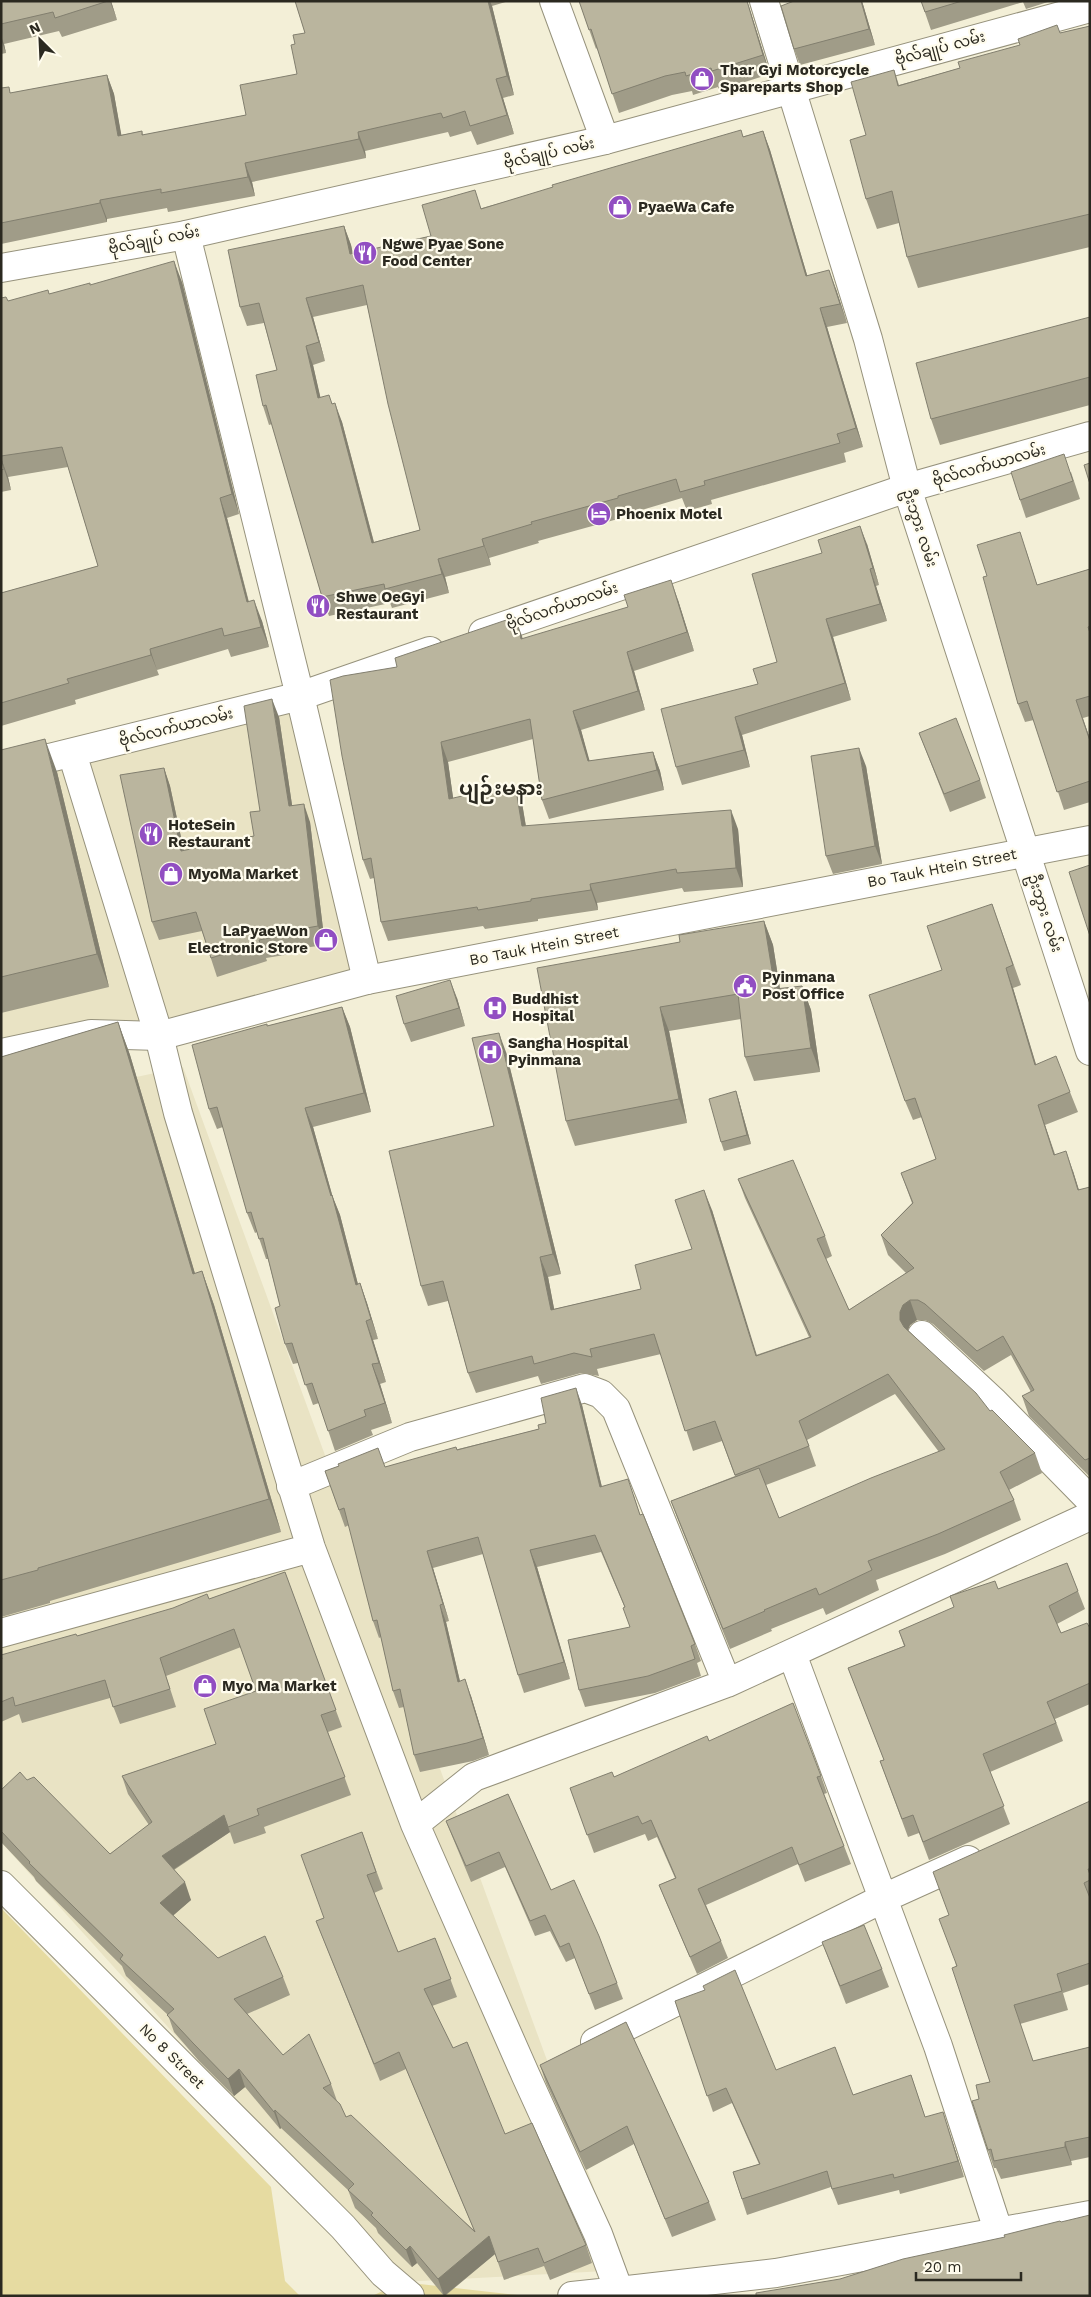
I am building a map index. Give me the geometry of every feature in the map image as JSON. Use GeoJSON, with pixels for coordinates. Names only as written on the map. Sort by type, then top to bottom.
{"type":"FeatureCollection","features":[{"type":"Feature","properties":{"kind":"street"},"geometry":{"type":"LineString","coordinates":[[554,1],[605,140]]}},
{"type":"Feature","properties":{"kind":"street","name":"ဦးဘွား လမ်း"},"geometry":{"type":"LineString","coordinates":[[764,1],[868,339],[907,488],[1090,1050]]}},
{"type":"Feature","properties":{"kind":"street","name":"ဗိုလ်ချုပ် လမ်း"},"geometry":{"type":"LineString","coordinates":[[1,268],[186,235],[605,140],[1090,8]]}},
{"type":"Feature","properties":{"kind":"street"},"geometry":{"type":"LineString","coordinates":[[186,235],[300,696],[367,980]]}},
{"type":"Feature","properties":{"kind":"street","name":"ဗိုလ်လက်ယာလမ်း"},"geometry":{"type":"LineString","coordinates":[[1,770],[300,696],[907,488],[1090,436]]}},
{"type":"Feature","properties":{"kind":"street"},"geometry":{"type":"LineString","coordinates":[[72,753],[159,1036],[178,1113],[311,1548],[415,1824],[598,2234],[620,2293]]}},
{"type":"Feature","properties":{"kind":"street","name":"Bo Tauk Htein Street"},"geometry":{"type":"LineString","coordinates":[[1,1053],[91,1034],[159,1036],[367,980],[1090,840]]}},
{"type":"Feature","properties":{"kind":"street"},"geometry":{"type":"LineString","coordinates":[[922,1335],[994,1402],[1090,1500]]}},
{"type":"Feature","properties":{"kind":"street"},"geometry":{"type":"LineString","coordinates":[[291,1486],[410,1437],[584,1388],[601,1394],[616,1409],[727,1683]]}},
{"type":"Feature","properties":{"kind":"street"},"geometry":{"type":"LineString","coordinates":[[415,1824],[474,1777],[727,1683],[1090,1516]]}},
{"type":"Feature","properties":{"kind":"street"},"geometry":{"type":"LineString","coordinates":[[1,1633],[311,1548]]}},
{"type":"Feature","properties":{"kind":"street"},"geometry":{"type":"LineString","coordinates":[[792,1654],[938,2046],[998,2230]]}},
{"type":"Feature","properties":{"kind":"street"},"geometry":{"type":"LineString","coordinates":[[526,2076],[884,1898],[991,1850]]}},
{"type":"Feature","properties":{"kind":"street","name":"No 8 Street"},"geometry":{"type":"LineString","coordinates":[[1,1885],[343,2227],[383,2273],[410,2296]]}},
{"type":"Feature","properties":{"kind":"street"},"geometry":{"type":"LineString","coordinates":[[572,2296],[620,2293],[776,2272],[998,2230],[1090,2215]]}},
{"type":"Feature","properties":{"kind":"shaded area","name":"MyoMa Market"},"geometry":{"type":"Polygon","coordinates":[[[300,696],[367,980],[1,1050],[1,767],[300,696]]]}},
{"type":"Feature","properties":{"kind":"shaded area","name":"Myo Ma Market"},"geometry":{"type":"Polygon","coordinates":[[[183,1067],[624,2270],[402,2282],[232,2098],[1,1842],[1,1106],[183,1067]]]}},
{"type":"Feature","properties":{"kind":"shaded area"},"geometry":{"type":"Polygon","coordinates":[[[1,1908],[271,2187],[285,2281],[300,2296],[1,2296],[1,1908]]]}},
{"type":"Feature","properties":{"kind":"shaded area"},"geometry":{"type":"Polygon","coordinates":[[[402,2282],[526,2296],[372,2296],[402,2282]]]}},
{"type":"Feature","properties":{"kind":"building"},"geometry":{"type":"Polygon","coordinates":[[[1,1],[108,1],[55,18],[53,12],[1,24],[1,1]]]}},
{"type":"Feature","properties":{"kind":"building"},"geometry":{"type":"Polygon","coordinates":[[[295,1],[488,1],[507,76],[496,79],[507,115],[470,126],[465,111],[443,118],[441,113],[358,132],[359,139],[245,163],[248,177],[161,193],[161,189],[100,200],[100,203],[1,223],[1,88],[9,87],[10,93],[107,75],[118,136],[142,131],[142,135],[246,115],[240,85],[297,74],[291,45],[295,44],[293,35],[305,33],[295,1]]]}},
{"type":"Feature","properties":{"kind":"building"},"geometry":{"type":"Polygon","coordinates":[[[579,1],[747,1],[763,55],[712,71],[711,68],[686,76],[685,72],[665,76],[612,94],[591,29],[589,30],[579,1]]]}},
{"type":"Feature","properties":{"kind":"building"},"geometry":{"type":"Polygon","coordinates":[[[794,1],[861,1],[869,29],[794,49],[781,6],[794,1]]]}},
{"type":"Feature","properties":{"kind":"building"},"geometry":{"type":"Polygon","coordinates":[[[921,1],[962,1],[925,12],[921,1]]]}},
{"type":"Feature","properties":{"kind":"building"},"geometry":{"type":"Polygon","coordinates":[[[1057,25],[1060,33],[1090,26],[1090,214],[907,257],[892,191],[866,199],[850,140],[866,135],[851,82],[894,70],[898,86],[960,68],[958,62],[1020,45],[1018,39],[1057,25]]]}},
{"type":"Feature","properties":{"kind":"building"},"geometry":{"type":"Polygon","coordinates":[[[741,130],[743,137],[763,131],[806,276],[829,270],[840,304],[820,308],[856,428],[837,434],[840,443],[704,481],[705,485],[680,492],[676,479],[618,496],[618,498],[531,522],[532,524],[482,539],[484,546],[438,559],[442,574],[385,589],[384,584],[322,597],[266,405],[263,406],[256,375],[277,370],[259,303],[240,307],[228,250],[344,226],[350,254],[431,236],[422,205],[475,190],[481,209],[553,187],[552,185],[741,130]],[[363,285],[306,298],[319,342],[306,346],[318,398],[329,395],[332,404],[335,403],[372,543],[420,530],[388,404],[363,285]]]}},
{"type":"Feature","properties":{"kind":"building"},"geometry":{"type":"Polygon","coordinates":[[[174,261],[232,494],[220,498],[247,602],[254,600],[261,627],[224,636],[222,628],[150,649],[151,655],[67,679],[69,683],[1,703],[1,593],[98,566],[62,447],[1,456],[1,298],[6,297],[8,301],[48,290],[49,294],[90,283],[90,285],[174,261]]]}},
{"type":"Feature","properties":{"kind":"building"},"geometry":{"type":"Polygon","coordinates":[[[1090,317],[1090,377],[931,419],[916,363],[1090,317]]]}},
{"type":"Feature","properties":{"kind":"building"},"geometry":{"type":"Polygon","coordinates":[[[1064,454],[1073,481],[1020,500],[1011,472],[1064,454]]]}},
{"type":"Feature","properties":{"kind":"building"},"geometry":{"type":"Polygon","coordinates":[[[1,458],[4,469],[1,470],[1,458]]]}},
{"type":"Feature","properties":{"kind":"building"},"geometry":{"type":"Polygon","coordinates":[[[1090,463],[1090,484],[1084,465],[1090,463]]]}},
{"type":"Feature","properties":{"kind":"building"},"geometry":{"type":"Polygon","coordinates":[[[860,526],[873,568],[870,569],[880,604],[826,619],[845,683],[735,717],[744,750],[676,767],[661,709],[758,684],[753,669],[777,662],[752,574],[822,553],[818,540],[860,526]]]}},
{"type":"Feature","properties":{"kind":"building"},"geometry":{"type":"Polygon","coordinates":[[[1020,532],[1037,585],[1090,569],[1090,626],[1088,627],[1090,633],[1090,696],[1076,700],[1090,741],[1090,781],[1057,792],[1027,701],[1018,704],[983,577],[987,576],[977,545],[1020,532]]]}},
{"type":"Feature","properties":{"kind":"building"},"geometry":{"type":"Polygon","coordinates":[[[671,580],[687,632],[627,652],[638,691],[573,711],[588,761],[653,752],[657,770],[542,800],[530,719],[441,742],[449,799],[515,784],[522,826],[731,810],[736,868],[677,873],[676,869],[590,884],[591,890],[531,899],[531,901],[478,910],[477,907],[381,922],[371,858],[363,860],[342,756],[330,680],[397,667],[395,658],[515,617],[521,639],[628,607],[624,595],[671,580]]]}},
{"type":"Feature","properties":{"kind":"building"},"geometry":{"type":"Polygon","coordinates":[[[272,699],[289,806],[304,804],[318,926],[289,931],[290,934],[259,940],[260,943],[211,958],[196,912],[152,922],[120,775],[164,768],[181,851],[254,836],[250,812],[260,811],[244,706],[272,699]]]}},
{"type":"Feature","properties":{"kind":"building"},"geometry":{"type":"Polygon","coordinates":[[[956,718],[980,780],[944,794],[919,733],[956,718]]]}},
{"type":"Feature","properties":{"kind":"building"},"geometry":{"type":"Polygon","coordinates":[[[45,739],[97,954],[1,977],[1,750],[45,739]]]}},
{"type":"Feature","properties":{"kind":"building"},"geometry":{"type":"Polygon","coordinates":[[[859,748],[875,846],[826,856],[811,756],[859,748]]]}},
{"type":"Feature","properties":{"kind":"building"},"geometry":{"type":"Polygon","coordinates":[[[1090,865],[1090,936],[1069,872],[1090,865]]]}},
{"type":"Feature","properties":{"kind":"building"},"geometry":{"type":"Polygon","coordinates":[[[992,904],[1013,965],[1006,968],[1035,1065],[1056,1056],[1070,1092],[1038,1105],[1054,1155],[1066,1151],[1078,1190],[1090,1187],[1090,1458],[1085,1460],[1022,1396],[1034,1390],[1003,1336],[977,1351],[925,1304],[918,1300],[910,1300],[903,1305],[900,1312],[900,1320],[904,1327],[976,1393],[990,1411],[992,1410],[1035,1453],[1000,1472],[1014,1500],[938,1534],[868,1561],[872,1570],[819,1595],[816,1588],[723,1629],[671,1501],[759,1468],[779,1518],[871,1478],[945,1449],[888,1374],[799,1421],[809,1446],[735,1475],[715,1421],[685,1431],[654,1334],[590,1349],[592,1357],[574,1353],[534,1364],[532,1356],[468,1373],[443,1281],[421,1286],[389,1151],[494,1126],[472,1038],[499,1033],[553,1254],[540,1257],[551,1310],[641,1289],[635,1265],[692,1249],[675,1200],[704,1190],[756,1356],[811,1337],[738,1179],[793,1160],[825,1236],[817,1239],[849,1310],[914,1268],[881,1235],[913,1203],[901,1173],[936,1159],[915,1098],[905,1101],[869,995],[942,970],[927,926],[992,904]]]}},
{"type":"Feature","properties":{"kind":"building"},"geometry":{"type":"Polygon","coordinates":[[[764,921],[775,989],[802,986],[811,1048],[745,1057],[738,994],[660,1007],[679,1099],[566,1121],[537,968],[680,942],[679,935],[764,921]]]}},
{"type":"Feature","properties":{"kind":"building"},"geometry":{"type":"Polygon","coordinates":[[[450,980],[459,1008],[404,1024],[396,996],[450,980]]]}},
{"type":"Feature","properties":{"kind":"building"},"geometry":{"type":"Polygon","coordinates":[[[342,1007],[364,1093],[305,1108],[332,1195],[356,1285],[360,1283],[371,1319],[366,1321],[379,1363],[372,1364],[385,1403],[364,1410],[366,1416],[328,1431],[312,1383],[305,1385],[292,1343],[285,1344],[275,1308],[280,1306],[263,1238],[259,1239],[251,1212],[247,1213],[217,1107],[209,1109],[192,1045],[267,1024],[267,1026],[342,1007]]]}},
{"type":"Feature","properties":{"kind":"building"},"geometry":{"type":"Polygon","coordinates":[[[118,1022],[193,1274],[202,1271],[269,1499],[1,1580],[1,1057],[118,1022]]]}},
{"type":"Feature","properties":{"kind":"building"},"geometry":{"type":"Polygon","coordinates":[[[736,1091],[747,1135],[721,1142],[709,1099],[736,1091]]]}},
{"type":"Feature","properties":{"kind":"building"},"geometry":{"type":"Polygon","coordinates":[[[576,1388],[600,1487],[628,1479],[640,1515],[643,1514],[695,1644],[691,1646],[695,1659],[648,1676],[579,1690],[568,1640],[630,1627],[623,1608],[625,1607],[595,1535],[530,1550],[564,1662],[518,1675],[478,1537],[427,1551],[443,1604],[440,1605],[458,1682],[465,1679],[483,1738],[414,1755],[400,1689],[393,1691],[377,1620],[373,1621],[344,1508],[339,1510],[325,1471],[378,1448],[385,1467],[456,1447],[457,1450],[539,1429],[538,1425],[546,1423],[541,1398],[576,1388]]]}},
{"type":"Feature","properties":{"kind":"building"},"geometry":{"type":"Polygon","coordinates":[[[1067,1563],[1078,1591],[1049,1606],[1061,1633],[1087,1623],[1090,1628],[1090,1683],[1047,1702],[1056,1723],[983,1754],[1004,1806],[923,1842],[913,1815],[902,1819],[880,1761],[884,1760],[848,1668],[905,1646],[899,1631],[954,1607],[950,1596],[995,1581],[998,1589],[1067,1563]]]}},
{"type":"Feature","properties":{"kind":"building"},"geometry":{"type":"Polygon","coordinates":[[[285,1572],[336,1710],[321,1715],[345,1777],[257,1809],[259,1815],[228,1827],[224,1815],[162,1856],[185,1882],[160,1903],[218,1958],[265,1936],[283,1977],[234,1999],[283,2055],[309,2034],[331,2084],[323,2088],[340,2104],[346,2117],[351,2115],[475,2232],[399,2052],[374,2064],[316,1921],[324,1918],[301,1855],[362,1832],[376,1872],[367,1875],[398,1952],[435,1938],[451,1979],[424,1989],[453,2048],[467,2042],[505,2134],[532,2123],[586,2245],[544,2263],[538,2248],[498,2262],[489,2236],[438,2279],[410,2246],[406,2250],[371,2215],[373,2213],[348,2190],[354,2184],[275,2110],[274,2112],[239,2069],[228,2079],[167,2015],[174,2009],[120,1959],[123,1955],[29,1863],[1,1831],[1,1790],[20,1772],[27,1780],[34,1777],[110,1854],[152,1822],[122,1776],[216,1744],[204,1709],[256,1691],[234,1629],[160,1658],[170,1689],[113,1707],[105,1680],[15,1706],[13,1697],[1,1702],[1,1655],[76,1634],[77,1636],[173,1608],[207,1594],[209,1599],[285,1572]]]}},
{"type":"Feature","properties":{"kind":"building"},"geometry":{"type":"Polygon","coordinates":[[[793,1703],[821,1776],[817,1777],[844,1846],[799,1865],[792,1847],[698,1889],[721,1941],[690,1957],[659,1885],[676,1878],[651,1820],[642,1824],[638,1816],[587,1835],[570,1788],[612,1772],[614,1777],[707,1736],[709,1741],[793,1703]]]}},
{"type":"Feature","properties":{"kind":"building"},"geometry":{"type":"Polygon","coordinates":[[[508,1794],[551,1890],[574,1880],[617,1983],[589,1994],[569,1943],[560,1947],[545,1915],[530,1921],[499,1852],[466,1866],[446,1821],[508,1794]]]}},
{"type":"Feature","properties":{"kind":"building"},"geometry":{"type":"Polygon","coordinates":[[[1090,1801],[1090,1869],[1088,1869],[1090,1880],[1084,1883],[1090,1898],[1090,1963],[1057,1974],[1062,1991],[1014,2005],[1033,2061],[1090,2047],[1090,2137],[1065,2142],[1065,2147],[994,2161],[991,2149],[988,2150],[972,2101],[979,2099],[976,2085],[990,2082],[952,1968],[957,1966],[939,1919],[949,1915],[933,1872],[1090,1801]]]}},
{"type":"Feature","properties":{"kind":"building"},"geometry":{"type":"Polygon","coordinates":[[[864,1925],[882,1969],[840,1986],[822,1942],[864,1925]]]}},
{"type":"Feature","properties":{"kind":"building"},"geometry":{"type":"Polygon","coordinates":[[[735,1970],[776,2070],[835,2047],[853,2095],[911,2075],[925,2117],[943,2112],[958,2161],[894,2178],[893,2174],[832,2189],[827,2171],[742,2199],[733,2172],[760,2164],[726,2088],[707,2096],[675,2001],[705,1990],[703,1986],[735,1970]]]}},
{"type":"Feature","properties":{"kind":"building"},"geometry":{"type":"Polygon","coordinates":[[[626,2022],[709,2202],[665,2219],[627,2126],[580,2152],[540,2065],[626,2022]]]}},
{"type":"Feature","properties":{"kind":"building"},"geometry":{"type":"Polygon","coordinates":[[[1090,2215],[1090,2296],[756,2296],[756,2293],[840,2279],[903,2259],[1005,2237],[1004,2235],[1090,2215]]]}},
{"type":"Feature","properties":{"kind":"place","name":"Thar Gyi Motorcycle Spareparts Shop"},"geometry":{"type":"Point","coordinates":[702,79]}},
{"type":"Feature","properties":{"kind":"place","name":"PyaeWa Cafe"},"geometry":{"type":"Point","coordinates":[620,207]}},
{"type":"Feature","properties":{"kind":"place","name":"Ngwe Pyae Sone Food Center"},"geometry":{"type":"Point","coordinates":[365,253]}},
{"type":"Feature","properties":{"kind":"place","name":"Phoenix Motel"},"geometry":{"type":"Point","coordinates":[599,514]}},
{"type":"Feature","properties":{"kind":"place","name":"Shwe OeGyi Restaurant"},"geometry":{"type":"Point","coordinates":[318,606]}},
{"type":"Feature","properties":{"kind":"place","name":"HoteSein Restaurant"},"geometry":{"type":"Point","coordinates":[151,834]}},
{"type":"Feature","properties":{"kind":"place","name":"MyoMa Market"},"geometry":{"type":"Point","coordinates":[171,874]}},
{"type":"Feature","properties":{"kind":"place","name":"LaPyaeWon Electronic Store"},"geometry":{"type":"Point","coordinates":[326,940]}},
{"type":"Feature","properties":{"kind":"place","name":"Pyinmana Post Office"},"geometry":{"type":"Point","coordinates":[745,986]}},
{"type":"Feature","properties":{"kind":"place","name":"Buddhist Hospital"},"geometry":{"type":"Point","coordinates":[495,1008]}},
{"type":"Feature","properties":{"kind":"place","name":"Sangha Hospital Pyinmana"},"geometry":{"type":"Point","coordinates":[490,1052]}},
{"type":"Feature","properties":{"kind":"place","name":"Myo Ma Market"},"geometry":{"type":"Point","coordinates":[205,1686]}},
{"type":"Feature","properties":{"kind":"district","name":"ပျဉ်းမနား"},"geometry":{"type":"Point","coordinates":[501,788]}}]}
